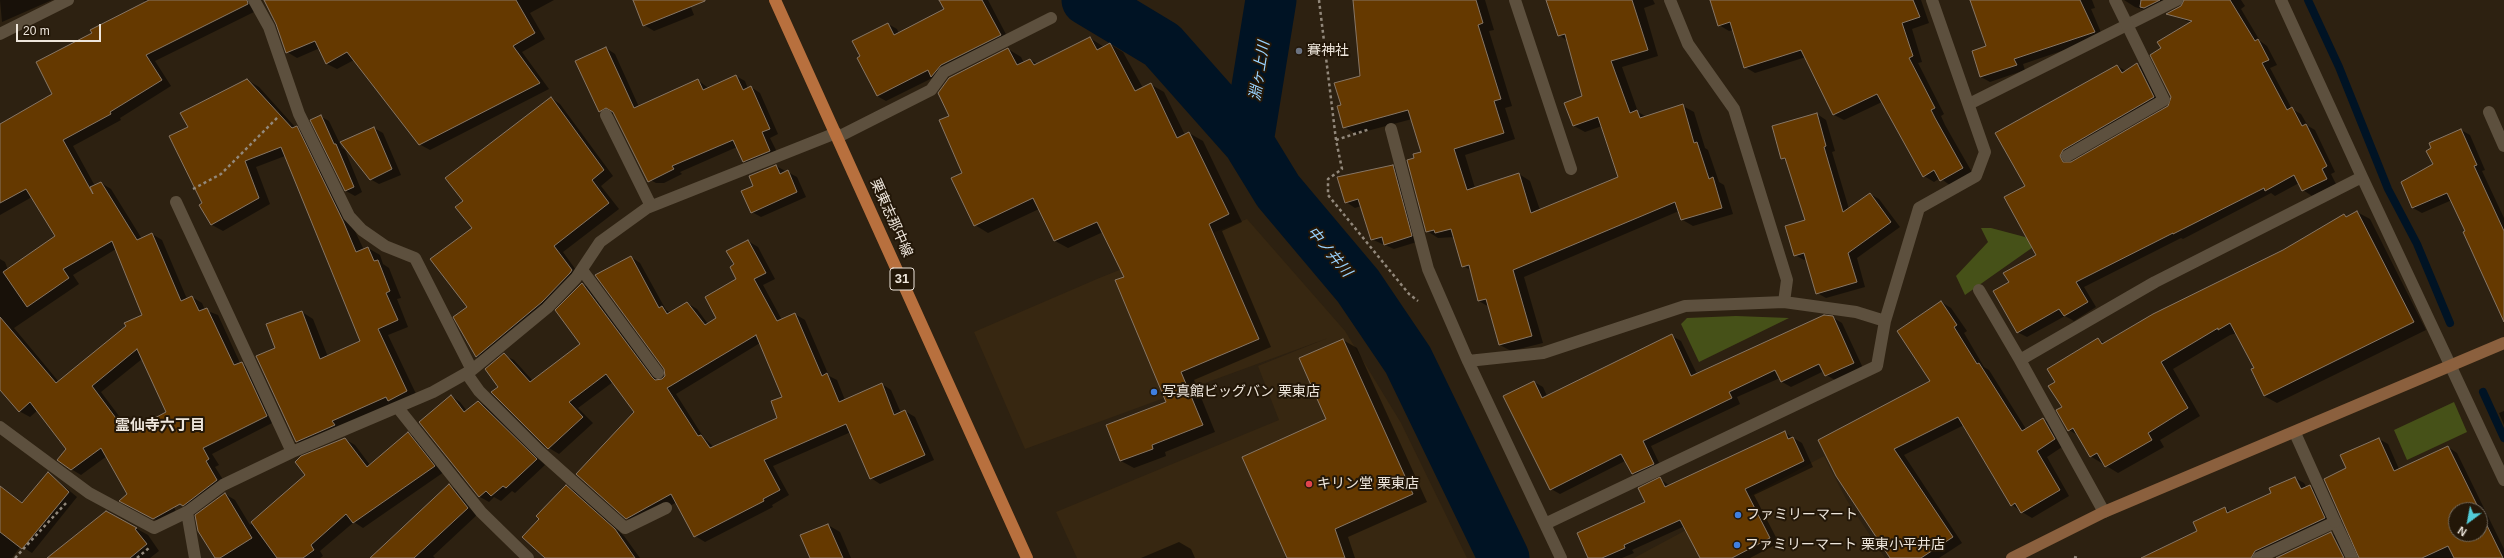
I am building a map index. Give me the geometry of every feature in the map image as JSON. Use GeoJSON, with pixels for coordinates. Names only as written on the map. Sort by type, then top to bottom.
{"type":"FeatureCollection","features":[{"type":"Feature","properties":{"kind":"main road","name":"栗東志那中線"},"geometry":{"type":"LineString","coordinates":[[775,0],[1027,558]]}},
{"type":"Feature","properties":{"kind":"street"},"geometry":{"type":"LineString","coordinates":[[0,34],[68,0]]}},
{"type":"Feature","properties":{"kind":"street"},"geometry":{"type":"LineString","coordinates":[[254,0],[268,27],[296,104],[349,216],[362,230],[384,246],[415,258],[479,391],[539,451],[625,528],[666,508]]}},
{"type":"Feature","properties":{"kind":"street"},"geometry":{"type":"LineString","coordinates":[[1515,0],[1571,169]]}},
{"type":"Feature","properties":{"kind":"street"},"geometry":{"type":"LineString","coordinates":[[1670,0],[1688,44],[1734,109],[1787,280],[1784,302]]}},
{"type":"Feature","properties":{"kind":"street"},"geometry":{"type":"LineString","coordinates":[[1545,524],[1877,366],[1886,321],[1920,208],[1976,176],[1986,152],[1932,0]]}},
{"type":"Feature","properties":{"kind":"street"},"geometry":{"type":"LineString","coordinates":[[2067,156],[2164,100],[2115,0]]}},
{"type":"Feature","properties":{"kind":"street"},"geometry":{"type":"LineString","coordinates":[[1969,104],[2177,0]]}},
{"type":"Feature","properties":{"kind":"street"},"geometry":{"type":"LineString","coordinates":[[2281,0],[2504,480]]}},
{"type":"Feature","properties":{"kind":"street"},"geometry":{"type":"LineString","coordinates":[[0,427],[81,487],[154,528],[187,512],[223,485],[292,452],[398,408],[470,372],[546,308],[582,270],[600,242],[651,206],[837,135],[931,90],[944,72],[1051,18]]}},
{"type":"Feature","properties":{"kind":"street"},"geometry":{"type":"LineString","coordinates":[[2489,112],[2504,146]]}},
{"type":"Feature","properties":{"kind":"street"},"geometry":{"type":"LineString","coordinates":[[606,115],[651,206]]}},
{"type":"Feature","properties":{"kind":"street"},"geometry":{"type":"LineString","coordinates":[[1391,129],[1428,268],[1468,361],[1561,558]]}},
{"type":"Feature","properties":{"kind":"street"},"geometry":{"type":"LineString","coordinates":[[2020,360],[2155,282],[2362,176]]}},
{"type":"Feature","properties":{"kind":"street"},"geometry":{"type":"LineString","coordinates":[[176,202],[292,452]]}},
{"type":"Feature","properties":{"kind":"street"},"geometry":{"type":"LineString","coordinates":[[582,270],[658,373]]}},
{"type":"Feature","properties":{"kind":"street"},"geometry":{"type":"LineString","coordinates":[[1979,290],[2020,360],[2104,512]]}},
{"type":"Feature","properties":{"kind":"street"},"geometry":{"type":"LineString","coordinates":[[1468,361],[1543,353],[1685,306],[1784,302],[1856,312],[1886,321]]}},
{"type":"Feature","properties":{"kind":"street"},"geometry":{"type":"LineString","coordinates":[[2012,558],[2104,512],[2295,433],[2504,343]]}},
{"type":"Feature","properties":{"kind":"street"},"geometry":{"type":"LineString","coordinates":[[398,408],[481,512],[528,558]]}},
{"type":"Feature","properties":{"kind":"street"},"geometry":{"type":"LineString","coordinates":[[2295,433],[2352,558]]}},
{"type":"Feature","properties":{"kind":"street"},"geometry":{"type":"LineString","coordinates":[[187,512],[195,558]]}},
{"type":"Feature","properties":{"kind":"street"},"geometry":{"type":"LineString","coordinates":[[2258,558],[2335,522]]}},
{"type":"Feature","properties":{"kind":"path"},"geometry":{"type":"LineString","coordinates":[[1319,0],[1336,140],[1342,169],[1328,179],[1328,195],[1409,294],[1430,310],[1445,308]]}},
{"type":"Feature","properties":{"kind":"path"},"geometry":{"type":"LineString","coordinates":[[176,202],[185,193],[221,174],[286,108],[296,104]]}},
{"type":"Feature","properties":{"kind":"path"},"geometry":{"type":"LineString","coordinates":[[1336,140],[1372,129],[1391,129]]}},
{"type":"Feature","properties":{"kind":"path"},"geometry":{"type":"LineString","coordinates":[[15,558],[81,487]]}},
{"type":"Feature","properties":{"kind":"shaded area"},"geometry":{"type":"Polygon","coordinates":[[[1247,219],[1345,331],[1401,423],[1467,558],[1077,558],[1056,512],[1279,420],[1258,366],[1328,338],[1025,449],[974,332],[1097,279],[1247,219]]]}},
{"type":"Feature","properties":{"kind":"shaded area"},"geometry":{"type":"Polygon","coordinates":[[[1824,456],[1846,499],[1885,558],[1634,558],[1824,456]]]}},
{"type":"Feature","properties":{"kind":"green space"},"geometry":{"type":"Polygon","coordinates":[[[1981,228],[1991,228],[2025,237],[2036,245],[1965,295],[1956,276],[1988,242],[1981,228]]]}},
{"type":"Feature","properties":{"kind":"green space"},"geometry":{"type":"Polygon","coordinates":[[[1736,316],[1789,318],[1699,362],[1681,324],[1687,318],[1736,316]]]}},
{"type":"Feature","properties":{"kind":"green space"},"geometry":{"type":"Polygon","coordinates":[[[2454,402],[2467,432],[2407,460],[2394,430],[2454,402]]]}},
{"type":"Feature","properties":{"kind":"building"},"geometry":{"type":"Polygon","coordinates":[[[149,0],[247,0],[248,4],[146,55],[162,80],[110,112],[111,114],[63,140],[93,194],[90,187],[101,182],[137,240],[152,233],[181,301],[192,296],[199,311],[207,308],[234,365],[242,362],[267,416],[203,448],[209,459],[206,461],[217,480],[183,506],[180,504],[153,519],[119,501],[127,494],[101,448],[71,470],[57,460],[66,449],[30,402],[19,412],[0,390],[0,317],[56,383],[126,326],[124,323],[142,315],[112,241],[63,269],[69,278],[27,307],[3,272],[55,236],[26,189],[0,203],[0,124],[52,94],[36,62],[92,33],[90,30],[149,0]],[[137,349],[92,386],[127,433],[166,412],[137,349]]]}},
{"type":"Feature","properties":{"kind":"building"},"geometry":{"type":"Polygon","coordinates":[[[264,0],[516,0],[535,33],[513,46],[540,83],[419,145],[347,52],[326,64],[315,41],[286,53],[276,24],[264,0]]]}},
{"type":"Feature","properties":{"kind":"building"},"geometry":{"type":"Polygon","coordinates":[[[633,0],[705,0],[705,1],[643,26],[633,0]]]}},
{"type":"Feature","properties":{"kind":"building"},"geometry":{"type":"Polygon","coordinates":[[[939,0],[982,0],[1001,35],[941,65],[931,77],[928,70],[877,96],[857,58],[860,56],[852,41],[888,23],[894,35],[944,9],[939,0]]]}},
{"type":"Feature","properties":{"kind":"building"},"geometry":{"type":"Polygon","coordinates":[[[1353,0],[1476,0],[1483,23],[1478,25],[1501,99],[1494,101],[1504,133],[1454,149],[1467,190],[1519,173],[1531,213],[1618,177],[1598,117],[1573,126],[1564,103],[1582,96],[1565,34],[1558,36],[1546,0],[1632,0],[1648,50],[1611,61],[1630,113],[1637,110],[1640,118],[1683,104],[1694,143],[1697,142],[1709,179],[1713,177],[1722,208],[1681,220],[1675,202],[1513,270],[1532,336],[1499,345],[1486,299],[1478,301],[1469,265],[1462,267],[1451,229],[1435,233],[1434,230],[1426,232],[1407,160],[1414,158],[1413,154],[1421,152],[1408,110],[1343,128],[1337,106],[1341,105],[1334,83],[1360,76],[1353,0]]]}},
{"type":"Feature","properties":{"kind":"building"},"geometry":{"type":"Polygon","coordinates":[[[1710,0],[1913,0],[1920,17],[1902,23],[1913,56],[1909,58],[1935,108],[1931,110],[1963,168],[1940,181],[1934,170],[1923,177],[1877,94],[1833,115],[1801,50],[1744,68],[1730,22],[1718,26],[1710,0]]]}},
{"type":"Feature","properties":{"kind":"building"},"geometry":{"type":"Polygon","coordinates":[[[1970,0],[2080,0],[2095,32],[2014,59],[2017,65],[1980,77],[1972,51],[1986,46],[1970,0]]]}},
{"type":"Feature","properties":{"kind":"building"},"geometry":{"type":"Polygon","coordinates":[[[2141,0],[2160,0],[2144,8],[2140,7],[2141,0]]]}},
{"type":"Feature","properties":{"kind":"building"},"geometry":{"type":"Polygon","coordinates":[[[2184,0],[2230,0],[2255,41],[2258,39],[2269,60],[2262,63],[2287,110],[2292,107],[2302,126],[2306,124],[2327,166],[2322,169],[2327,179],[2302,191],[2294,175],[2265,191],[2264,188],[2173,233],[2076,282],[2088,302],[2064,316],[2059,309],[2017,333],[1993,291],[2009,282],[2003,273],[2036,255],[2004,197],[2025,186],[1995,133],[2117,65],[2122,73],[2137,63],[2154,97],[2063,150],[2060,156],[2063,162],[2071,162],[2168,106],[2171,97],[2150,55],[2161,48],[2157,42],[2192,21],[2166,14],[2181,6],[2184,0]]]}},
{"type":"Feature","properties":{"kind":"building"},"geometry":{"type":"Polygon","coordinates":[[[1090,37],[1097,50],[1110,43],[1135,91],[1151,83],[1177,138],[1189,132],[1229,214],[1209,224],[1259,339],[1181,372],[1203,425],[1152,445],[1153,449],[1120,461],[1106,425],[1166,402],[1115,280],[1124,277],[1097,222],[1054,241],[1033,198],[974,226],[951,178],[962,173],[939,120],[949,116],[938,93],[949,78],[1008,48],[1017,65],[1030,59],[1034,65],[1090,37]]]}},
{"type":"Feature","properties":{"kind":"building"},"geometry":{"type":"Polygon","coordinates":[[[606,47],[634,108],[698,79],[703,90],[736,75],[743,90],[751,86],[770,129],[762,132],[770,151],[743,162],[733,140],[672,166],[674,169],[648,182],[613,112],[606,108],[599,112],[575,61],[606,47]]]}},
{"type":"Feature","properties":{"kind":"building"},"geometry":{"type":"Polygon","coordinates":[[[247,79],[292,128],[297,126],[343,221],[356,252],[368,247],[374,261],[378,260],[390,291],[386,293],[398,320],[378,329],[407,391],[388,401],[386,397],[332,421],[335,425],[296,442],[256,356],[275,348],[266,324],[302,311],[320,359],[360,341],[281,147],[245,161],[259,198],[211,225],[199,205],[202,203],[169,136],[188,127],[180,113],[247,79]]]}},
{"type":"Feature","properties":{"kind":"building"},"geometry":{"type":"Polygon","coordinates":[[[551,97],[604,170],[592,180],[609,203],[554,246],[572,270],[570,273],[542,302],[476,357],[453,317],[467,307],[430,259],[472,228],[455,207],[463,201],[445,178],[551,97]]]}},
{"type":"Feature","properties":{"kind":"building"},"geometry":{"type":"Polygon","coordinates":[[[1817,113],[1826,146],[1824,147],[1843,212],[1870,193],[1891,222],[1848,253],[1857,282],[1816,294],[1804,253],[1794,256],[1785,226],[1805,220],[1785,158],[1781,159],[1772,126],[1817,113]]]}},
{"type":"Feature","properties":{"kind":"building"},"geometry":{"type":"Polygon","coordinates":[[[321,115],[334,144],[336,144],[354,187],[345,191],[310,120],[321,115]]]}},
{"type":"Feature","properties":{"kind":"building"},"geometry":{"type":"Polygon","coordinates":[[[374,127],[392,169],[370,180],[340,142],[374,127]]]}},
{"type":"Feature","properties":{"kind":"building"},"geometry":{"type":"Polygon","coordinates":[[[2461,129],[2477,165],[2474,166],[2504,231],[2504,322],[2447,193],[2412,208],[2401,182],[2433,164],[2426,151],[2431,148],[2429,143],[2461,129]]]}},
{"type":"Feature","properties":{"kind":"building"},"geometry":{"type":"Polygon","coordinates":[[[776,165],[780,174],[788,170],[797,192],[751,213],[741,191],[753,186],[749,176],[776,165]]]}},
{"type":"Feature","properties":{"kind":"building"},"geometry":{"type":"Polygon","coordinates":[[[1393,165],[1412,236],[1384,245],[1382,237],[1371,240],[1358,199],[1345,203],[1337,177],[1393,165]]]}},
{"type":"Feature","properties":{"kind":"building"},"geometry":{"type":"Polygon","coordinates":[[[2357,211],[2414,322],[2264,396],[2251,369],[2254,368],[2230,323],[2218,330],[2218,328],[2161,362],[2188,408],[2148,433],[2152,440],[2105,467],[2097,453],[2090,457],[2073,428],[2068,431],[2056,410],[2062,407],[2048,386],[2055,382],[2047,369],[2098,338],[2102,344],[2153,314],[2283,250],[2344,214],[2346,217],[2357,211]]]}},
{"type":"Feature","properties":{"kind":"building"},"geometry":{"type":"Polygon","coordinates":[[[748,240],[766,273],[754,279],[777,321],[795,313],[822,376],[827,373],[839,402],[882,383],[894,415],[905,410],[925,455],[870,479],[846,424],[764,460],[780,490],[763,499],[764,501],[694,537],[671,494],[626,519],[576,474],[634,412],[606,374],[569,402],[583,417],[548,449],[491,392],[498,387],[485,369],[504,353],[530,382],[580,344],[555,310],[582,283],[652,377],[655,380],[662,379],[665,376],[664,369],[595,275],[631,256],[659,308],[662,306],[667,314],[687,302],[705,325],[716,318],[705,297],[736,279],[730,267],[734,264],[726,251],[748,240]],[[756,335],[667,388],[698,436],[701,435],[710,448],[777,418],[771,401],[782,397],[756,335]]]}},
{"type":"Feature","properties":{"kind":"building"},"geometry":{"type":"Polygon","coordinates":[[[1941,301],[1957,325],[1954,327],[1977,364],[1979,363],[2022,431],[2043,418],[2055,439],[2037,451],[2060,490],[2021,513],[2015,503],[2011,506],[1958,417],[1894,449],[1953,537],[1921,558],[1890,558],[1836,476],[1818,440],[1930,381],[1897,331],[1941,301]]]}},
{"type":"Feature","properties":{"kind":"building"},"geometry":{"type":"Polygon","coordinates":[[[1824,315],[1833,316],[1854,363],[1825,376],[1819,364],[1781,382],[1775,370],[1729,392],[1732,398],[1643,441],[1654,464],[1632,474],[1621,454],[1550,490],[1503,396],[1534,381],[1542,398],[1672,334],[1691,376],[1824,315]]]}},
{"type":"Feature","properties":{"kind":"building"},"geometry":{"type":"Polygon","coordinates":[[[1343,339],[1413,494],[1335,529],[1345,558],[1287,558],[1242,457],[1326,419],[1299,358],[1343,339]]]}},
{"type":"Feature","properties":{"kind":"building"},"geometry":{"type":"Polygon","coordinates":[[[451,395],[464,412],[478,401],[537,459],[506,488],[503,486],[491,496],[486,491],[479,497],[419,422],[451,395]]]}},
{"type":"Feature","properties":{"kind":"building"},"geometry":{"type":"Polygon","coordinates":[[[1785,431],[1788,439],[1793,437],[1804,461],[1745,489],[1770,538],[1732,558],[1700,558],[1680,520],[1624,545],[1625,548],[1602,558],[1588,558],[1577,533],[1645,502],[1638,488],[1660,477],[1665,487],[1785,431]]]}},
{"type":"Feature","properties":{"kind":"building"},"geometry":{"type":"Polygon","coordinates":[[[408,432],[435,466],[353,523],[346,514],[311,545],[314,550],[303,558],[277,558],[251,522],[305,475],[295,462],[301,456],[345,438],[367,467],[408,432]]]}},
{"type":"Feature","properties":{"kind":"building"},"geometry":{"type":"Polygon","coordinates":[[[2379,438],[2394,471],[2448,446],[2475,502],[2448,502],[2448,542],[2488,542],[2488,527],[2503,558],[2454,558],[2448,546],[2422,558],[2359,558],[2324,479],[2346,468],[2340,455],[2379,438]]]}},
{"type":"Feature","properties":{"kind":"building"},"geometry":{"type":"Polygon","coordinates":[[[48,472],[69,492],[22,549],[0,532],[0,486],[22,503],[48,472]]]}},
{"type":"Feature","properties":{"kind":"building"},"geometry":{"type":"Polygon","coordinates":[[[2295,477],[2301,489],[2310,485],[2325,518],[2255,551],[2251,558],[2141,558],[2197,531],[2193,522],[2225,507],[2227,513],[2271,493],[2269,488],[2295,477]]]}},
{"type":"Feature","properties":{"kind":"building"},"geometry":{"type":"Polygon","coordinates":[[[449,484],[468,508],[414,558],[370,558],[449,484]]]}},
{"type":"Feature","properties":{"kind":"building"},"geometry":{"type":"Polygon","coordinates":[[[566,485],[615,529],[635,558],[545,558],[522,537],[539,519],[536,516],[566,485]]]}},
{"type":"Feature","properties":{"kind":"building"},"geometry":{"type":"Polygon","coordinates":[[[225,493],[252,538],[220,558],[215,558],[198,531],[195,515],[225,493]]]}},
{"type":"Feature","properties":{"kind":"building"},"geometry":{"type":"Polygon","coordinates":[[[106,511],[137,528],[135,529],[147,544],[130,558],[47,558],[106,511]]]}},
{"type":"Feature","properties":{"kind":"building"},"geometry":{"type":"Polygon","coordinates":[[[828,524],[843,558],[810,558],[800,535],[828,524]]]}},
{"type":"Feature","properties":{"kind":"building"},"geometry":{"type":"Polygon","coordinates":[[[2331,532],[2344,558],[2276,558],[2331,532]]]}},
{"type":"Feature","properties":{"kind":"waterway","name":"中ノ井川"},"geometry":{"type":"LineString","coordinates":[[1087,0],[1162,45],[1248,142],[1278,191],[1358,286],[1408,360],[1504,558]]}},
{"type":"Feature","properties":{"kind":"waterway","name":"淵ヶ上川"},"geometry":{"type":"LineString","coordinates":[[1248,142],[1271,0]]}},
{"type":"Feature","properties":{"kind":"waterway"},"geometry":{"type":"LineString","coordinates":[[2308,0],[2339,67],[2388,189],[2417,244],[2450,323]]}},
{"type":"Feature","properties":{"kind":"waterway"},"geometry":{"type":"LineString","coordinates":[[2483,392],[2504,438]]}},
{"type":"Feature","properties":{"kind":"place","name":"賽神社"},"geometry":{"type":"Point","coordinates":[1299,51]}},
{"type":"Feature","properties":{"kind":"place","name":"写真館ビッグバン 栗東店"},"geometry":{"type":"Point","coordinates":[1154,392]}},
{"type":"Feature","properties":{"kind":"place","name":"キリン堂 栗東店"},"geometry":{"type":"Point","coordinates":[1309,484]}},
{"type":"Feature","properties":{"kind":"place","name":"ファミリーマート"},"geometry":{"type":"Point","coordinates":[1738,515]}},
{"type":"Feature","properties":{"kind":"place","name":"ファミリーマート 栗東小平井店"},"geometry":{"type":"Point","coordinates":[1737,545]}},
{"type":"Feature","properties":{"kind":"district","name":"霊仙寺六丁目"},"geometry":{"type":"Point","coordinates":[160,426]}}]}
